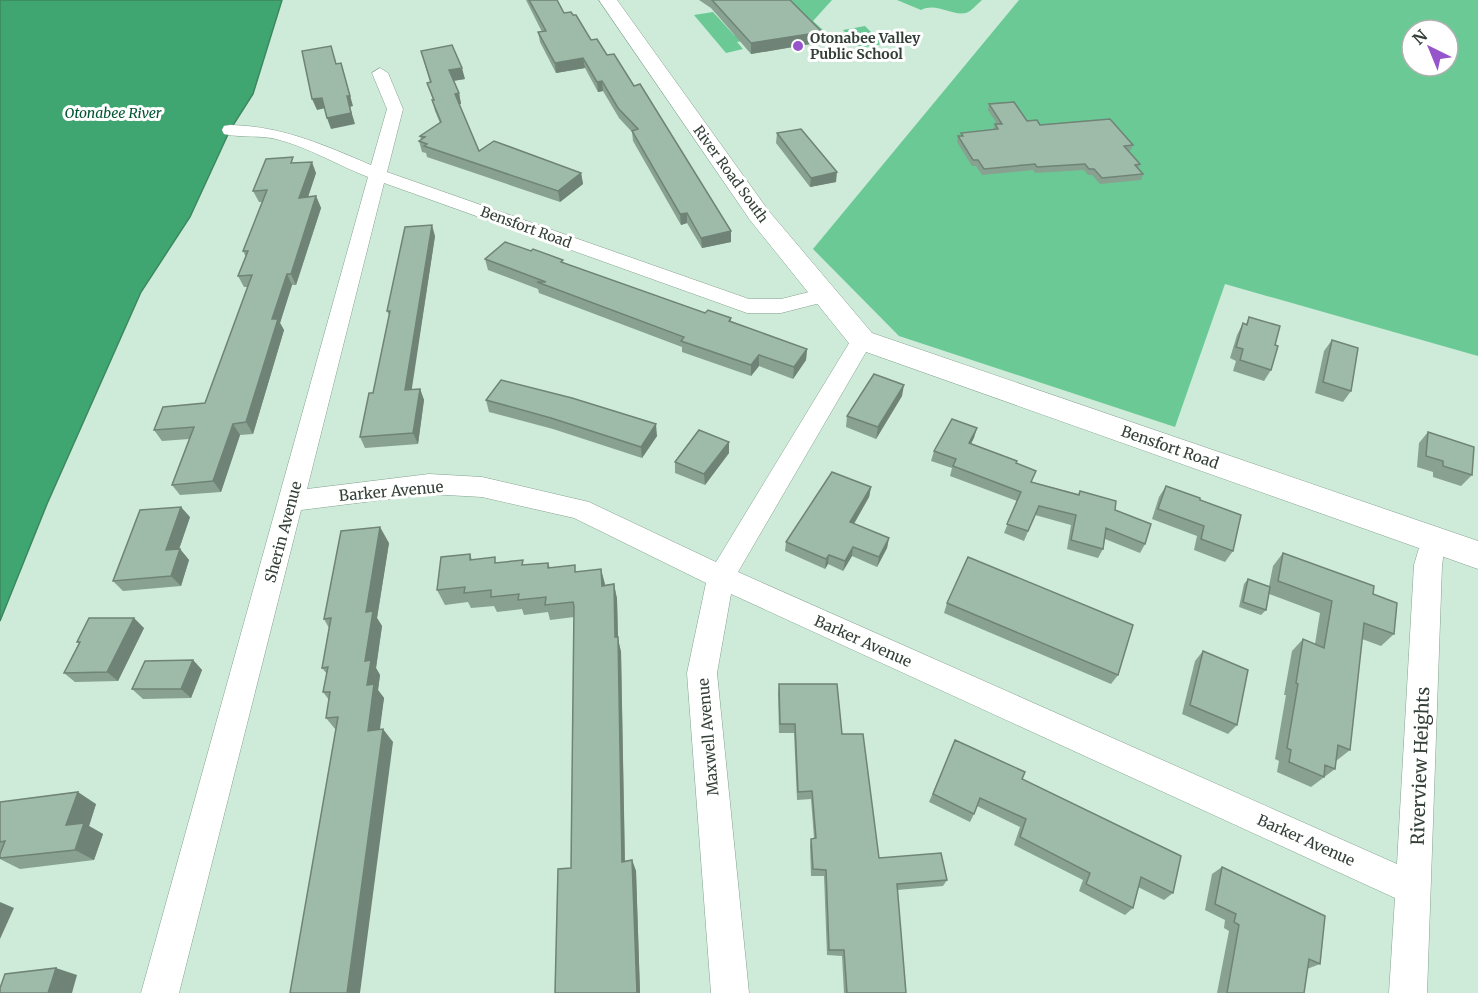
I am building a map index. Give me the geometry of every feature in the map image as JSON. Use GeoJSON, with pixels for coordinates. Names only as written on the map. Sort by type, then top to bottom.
{"type":"FeatureCollection","features":[{"type":"Feature","properties":{"kind":"street","name":"River Road South"},"geometry":{"type":"LineString","coordinates":[[608,0],[759,215],[862,340]]}},
{"type":"Feature","properties":{"kind":"street","name":"Sherin Avenue"},"geometry":{"type":"LineString","coordinates":[[160,993],[395,109],[380,73]]}},
{"type":"Feature","properties":{"kind":"street","name":"Bensfort Road"},"geometry":{"type":"LineString","coordinates":[[230,130],[256,129],[297,138],[378,175],[747,306],[781,306],[825,295]]}},
{"type":"Feature","properties":{"kind":"street","name":"Bensfort Road"},"geometry":{"type":"LineString","coordinates":[[862,340],[1478,555]]}},
{"type":"Feature","properties":{"kind":"street","name":"Maxwell Avenue"},"geometry":{"type":"LineString","coordinates":[[730,993],[702,673],[721,577],[862,340]]}},
{"type":"Feature","properties":{"kind":"street","name":"Barker Avenue"},"geometry":{"type":"LineString","coordinates":[[291,501],[429,484],[482,487],[580,509],[721,577],[1414,889]]}},
{"type":"Feature","properties":{"kind":"street","name":"Riverview Heights"},"geometry":{"type":"LineString","coordinates":[[1408,993],[1428,565],[1433,539]]}},
{"type":"Feature","properties":{"kind":"shaded area"},"geometry":{"type":"Polygon","coordinates":[[[774,0],[832,0],[813,21],[835,41],[822,42],[774,0]]]}},
{"type":"Feature","properties":{"kind":"shaded area"},"geometry":{"type":"Polygon","coordinates":[[[897,0],[982,0],[966,13],[955,13],[938,8],[921,10],[897,0]]]}},
{"type":"Feature","properties":{"kind":"shaded area"},"geometry":{"type":"Polygon","coordinates":[[[1019,0],[1478,0],[1478,356],[1225,284],[1175,427],[899,336],[813,249],[1019,0]]]}},
{"type":"Feature","properties":{"kind":"shaded area"},"geometry":{"type":"Polygon","coordinates":[[[713,12],[734,35],[748,40],[737,42],[743,49],[726,53],[694,15],[713,12]]]}},
{"type":"Feature","properties":{"kind":"shaded area"},"geometry":{"type":"Polygon","coordinates":[[[865,26],[877,38],[883,37],[889,43],[859,48],[843,30],[865,26]]]}},
{"type":"Feature","properties":{"kind":"water","name":"Otonabee River"},"geometry":{"type":"Polygon","coordinates":[[[0,0],[282,0],[253,94],[230,130],[190,217],[141,292],[47,504],[0,621],[0,0]]]}},
{"type":"Feature","properties":{"kind":"building"},"geometry":{"type":"Polygon","coordinates":[[[529,0],[557,0],[564,13],[571,12],[576,15],[591,40],[597,39],[607,55],[614,54],[634,86],[640,84],[731,231],[701,238],[687,213],[680,214],[632,131],[638,129],[618,108],[602,81],[597,82],[583,58],[555,63],[538,32],[546,31],[529,0]]]}},
{"type":"Feature","properties":{"kind":"building"},"geometry":{"type":"Polygon","coordinates":[[[712,0],[790,0],[822,32],[751,43],[712,0]]]}},
{"type":"Feature","properties":{"kind":"building"},"geometry":{"type":"Polygon","coordinates":[[[452,45],[462,68],[449,70],[459,93],[455,94],[479,151],[494,141],[581,173],[558,191],[424,146],[427,144],[419,141],[425,137],[420,136],[441,122],[427,83],[431,82],[421,51],[452,45]]]}},
{"type":"Feature","properties":{"kind":"building"},"geometry":{"type":"Polygon","coordinates":[[[331,46],[336,64],[341,63],[350,96],[347,96],[351,113],[327,118],[322,98],[312,99],[302,51],[331,46]]]}},
{"type":"Feature","properties":{"kind":"building"},"geometry":{"type":"Polygon","coordinates":[[[1014,102],[1027,121],[1037,120],[1040,125],[1110,119],[1133,145],[1124,146],[1140,164],[1135,165],[1143,174],[1102,178],[1094,169],[1089,169],[1085,164],[1037,167],[1035,164],[984,169],[978,160],[973,160],[958,136],[963,136],[961,133],[998,129],[995,124],[1002,124],[989,104],[1014,102]]]}},
{"type":"Feature","properties":{"kind":"building"},"geometry":{"type":"Polygon","coordinates":[[[801,129],[837,172],[811,178],[777,133],[801,129]]]}},
{"type":"Feature","properties":{"kind":"building"},"geometry":{"type":"Polygon","coordinates":[[[293,157],[291,163],[312,162],[299,198],[316,196],[291,274],[287,274],[272,319],[278,319],[246,422],[233,424],[213,481],[172,485],[194,427],[154,430],[163,407],[205,403],[252,275],[238,276],[248,251],[243,251],[267,190],[253,191],[266,159],[293,157]]]}},
{"type":"Feature","properties":{"kind":"building"},"geometry":{"type":"Polygon","coordinates":[[[432,225],[405,390],[420,389],[413,433],[360,437],[369,393],[373,393],[405,227],[432,225]]]}},
{"type":"Feature","properties":{"kind":"building"},"geometry":{"type":"Polygon","coordinates":[[[505,242],[531,251],[533,249],[563,260],[561,262],[705,313],[708,310],[731,318],[729,321],[807,349],[794,367],[759,355],[751,365],[681,341],[684,337],[537,282],[546,282],[485,259],[505,242]]]}},
{"type":"Feature","properties":{"kind":"building"},"geometry":{"type":"Polygon","coordinates":[[[1249,317],[1280,326],[1275,345],[1278,346],[1271,370],[1240,360],[1243,349],[1236,347],[1243,323],[1247,325],[1249,317]]]}},
{"type":"Feature","properties":{"kind":"building"},"geometry":{"type":"Polygon","coordinates":[[[1332,340],[1358,348],[1351,391],[1323,382],[1332,340]]]}},
{"type":"Feature","properties":{"kind":"building"},"geometry":{"type":"Polygon","coordinates":[[[874,374],[904,385],[878,427],[847,416],[874,374]]]}},
{"type":"Feature","properties":{"kind":"building"},"geometry":{"type":"Polygon","coordinates":[[[501,380],[572,398],[656,424],[641,447],[486,400],[501,380]]]}},
{"type":"Feature","properties":{"kind":"building"},"geometry":{"type":"Polygon","coordinates":[[[952,419],[977,428],[969,443],[1017,461],[1016,463],[1036,471],[1031,482],[1079,495],[1080,491],[1116,501],[1115,510],[1151,524],[1145,544],[1106,528],[1103,549],[1071,540],[1076,515],[1039,506],[1028,531],[1007,524],[1021,492],[953,466],[956,459],[934,451],[952,419]]]}},
{"type":"Feature","properties":{"kind":"building"},"geometry":{"type":"Polygon","coordinates":[[[699,430],[729,442],[704,474],[675,462],[699,430]]]}},
{"type":"Feature","properties":{"kind":"building"},"geometry":{"type":"Polygon","coordinates":[[[1428,432],[1474,447],[1472,475],[1443,466],[1443,461],[1426,456],[1428,432]]]}},
{"type":"Feature","properties":{"kind":"building"},"geometry":{"type":"Polygon","coordinates":[[[832,472],[871,487],[850,522],[889,538],[879,557],[853,547],[845,561],[829,555],[826,559],[786,542],[832,472]]]}},
{"type":"Feature","properties":{"kind":"building"},"geometry":{"type":"Polygon","coordinates":[[[1166,486],[1241,515],[1233,551],[1201,539],[1204,526],[1158,509],[1166,486]]]}},
{"type":"Feature","properties":{"kind":"building"},"geometry":{"type":"Polygon","coordinates":[[[181,507],[166,550],[180,549],[171,576],[113,581],[140,510],[181,507]]]}},
{"type":"Feature","properties":{"kind":"building"},"geometry":{"type":"Polygon","coordinates":[[[380,527],[366,612],[373,611],[365,661],[371,660],[367,685],[374,684],[368,731],[383,729],[347,993],[290,993],[338,717],[326,718],[330,692],[323,692],[328,667],[322,668],[331,618],[324,619],[341,531],[380,527]]]}},
{"type":"Feature","properties":{"kind":"building"},"geometry":{"type":"Polygon","coordinates":[[[1283,553],[1374,586],[1373,594],[1397,603],[1394,634],[1364,623],[1350,750],[1338,745],[1335,769],[1325,765],[1324,777],[1289,762],[1291,750],[1287,748],[1303,639],[1324,648],[1332,601],[1278,581],[1283,553]]]}},
{"type":"Feature","properties":{"kind":"building"},"geometry":{"type":"Polygon","coordinates":[[[470,554],[470,560],[495,557],[495,563],[523,560],[522,565],[548,563],[548,568],[575,565],[575,572],[601,569],[602,586],[614,584],[615,637],[618,637],[622,862],[632,860],[637,993],[555,993],[558,869],[571,868],[573,602],[545,605],[546,597],[518,600],[519,594],[491,597],[491,590],[464,593],[465,587],[437,590],[441,557],[470,554]]]}},
{"type":"Feature","properties":{"kind":"building"},"geometry":{"type":"Polygon","coordinates":[[[968,557],[1133,625],[1118,675],[947,603],[968,557]]]}},
{"type":"Feature","properties":{"kind":"building"},"geometry":{"type":"Polygon","coordinates":[[[1248,579],[1270,587],[1266,610],[1243,602],[1248,579]]]}},
{"type":"Feature","properties":{"kind":"building"},"geometry":{"type":"Polygon","coordinates":[[[89,618],[134,618],[107,672],[64,673],[80,642],[77,642],[89,618]]]}},
{"type":"Feature","properties":{"kind":"building"},"geometry":{"type":"Polygon","coordinates":[[[1203,651],[1248,670],[1237,725],[1190,705],[1203,651]]]}},
{"type":"Feature","properties":{"kind":"building"},"geometry":{"type":"Polygon","coordinates":[[[193,660],[181,689],[132,689],[145,661],[193,660]]]}},
{"type":"Feature","properties":{"kind":"building"},"geometry":{"type":"Polygon","coordinates":[[[779,684],[837,684],[842,734],[863,734],[879,858],[941,853],[947,880],[897,884],[906,993],[847,993],[844,950],[829,950],[826,870],[813,869],[811,839],[816,838],[812,791],[798,792],[795,724],[780,724],[779,684]]]}},
{"type":"Feature","properties":{"kind":"building"},"geometry":{"type":"Polygon","coordinates":[[[955,740],[1025,772],[1022,779],[1181,856],[1173,893],[1141,877],[1133,908],[1086,884],[1090,873],[1020,837],[1026,819],[980,798],[974,814],[933,794],[955,740]]]}},
{"type":"Feature","properties":{"kind":"building"},"geometry":{"type":"Polygon","coordinates":[[[78,792],[66,825],[84,823],[75,850],[0,858],[5,841],[0,842],[0,802],[78,792]]]}},
{"type":"Feature","properties":{"kind":"building"},"geometry":{"type":"Polygon","coordinates":[[[1222,867],[1325,916],[1320,964],[1309,959],[1304,993],[1227,993],[1239,925],[1234,922],[1236,914],[1215,904],[1222,867]]]}},
{"type":"Feature","properties":{"kind":"building"},"geometry":{"type":"Polygon","coordinates":[[[56,968],[48,993],[0,993],[5,974],[56,968]]]}},
{"type":"Feature","properties":{"kind":"place","name":"Otonabee Valley Public School"},"geometry":{"type":"Point","coordinates":[798,46]}}]}
